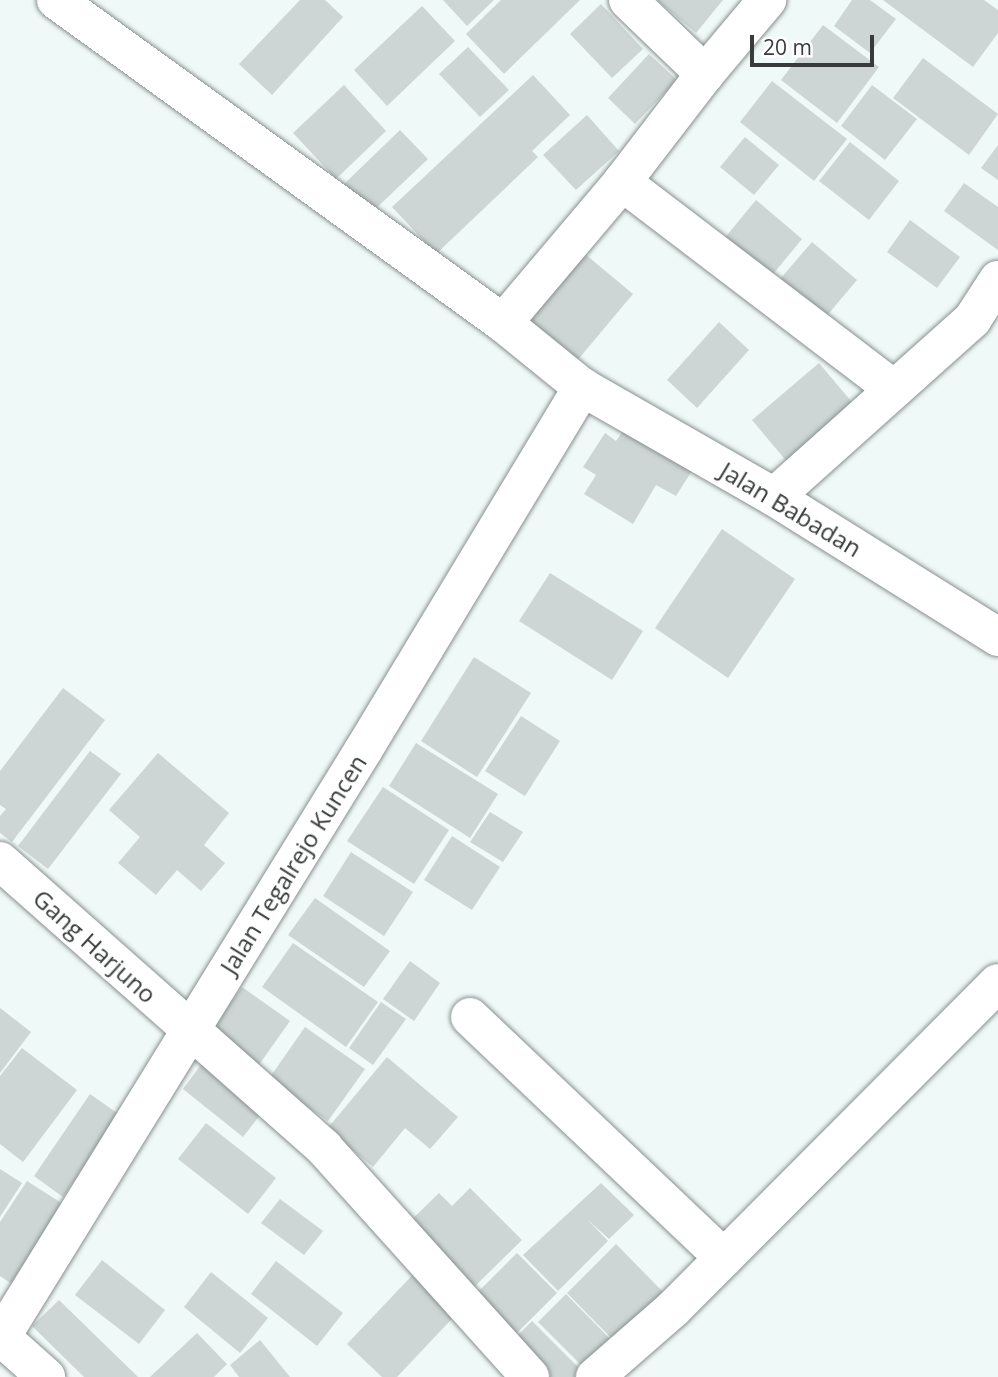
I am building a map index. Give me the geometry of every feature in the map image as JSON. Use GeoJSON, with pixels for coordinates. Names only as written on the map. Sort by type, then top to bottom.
{"type":"FeatureCollection","features":[{"type":"Feature","properties":{"kind":"street","name":"Jalan Babadan"},"geometry":{"type":"LineString","coordinates":[[56,0],[503,323],[582,387],[775,497],[998,637]]}},
{"type":"Feature","properties":{"kind":"street"},"geometry":{"type":"LineString","coordinates":[[628,0],[705,74]]}},
{"type":"Feature","properties":{"kind":"street"},"geometry":{"type":"LineString","coordinates":[[503,323],[622,182],[705,74],[767,0]]}},
{"type":"Feature","properties":{"kind":"street"},"geometry":{"type":"LineString","coordinates":[[622,182],[894,389]]}},
{"type":"Feature","properties":{"kind":"street"},"geometry":{"type":"LineString","coordinates":[[775,497],[972,320],[998,281]]}},
{"type":"Feature","properties":{"kind":"street","name":"Jalan Tegalrejo Kuncen"},"geometry":{"type":"LineString","coordinates":[[0,1337],[190,1031],[582,387]]}},
{"type":"Feature","properties":{"kind":"street","name":"Gang Harjuno"},"geometry":{"type":"LineString","coordinates":[[0,861],[324,1148],[530,1377]]}},
{"type":"Feature","properties":{"kind":"street"},"geometry":{"type":"LineString","coordinates":[[595,1377],[673,1309],[998,983]]}},
{"type":"Feature","properties":{"kind":"street"},"geometry":{"type":"LineString","coordinates":[[470,1017],[724,1258]]}},
{"type":"Feature","properties":{"kind":"street"},"geometry":{"type":"LineString","coordinates":[[0,1337],[46,1377]]}},
{"type":"Feature","properties":{"kind":"building"},"geometry":{"type":"Polygon","coordinates":[[[300,0],[325,0],[343,17],[272,95],[239,64],[300,0]]]}},
{"type":"Feature","properties":{"kind":"building"},"geometry":{"type":"Polygon","coordinates":[[[443,0],[494,0],[467,26],[443,0]]]}},
{"type":"Feature","properties":{"kind":"building"},"geometry":{"type":"Polygon","coordinates":[[[501,0],[580,0],[504,74],[466,34],[501,0]]]}},
{"type":"Feature","properties":{"kind":"building"},"geometry":{"type":"Polygon","coordinates":[[[657,0],[723,0],[696,33],[657,0]]]}},
{"type":"Feature","properties":{"kind":"building"},"geometry":{"type":"Polygon","coordinates":[[[852,0],[870,0],[896,19],[870,53],[834,26],[852,0]]]}},
{"type":"Feature","properties":{"kind":"building"},"geometry":{"type":"Polygon","coordinates":[[[883,0],[984,0],[998,10],[998,33],[973,67],[883,0]]]}},
{"type":"Feature","properties":{"kind":"building"},"geometry":{"type":"Polygon","coordinates":[[[601,4],[643,49],[612,78],[570,34],[601,4]]]}},
{"type":"Feature","properties":{"kind":"building"},"geometry":{"type":"Polygon","coordinates":[[[422,6],[455,41],[387,106],[354,70],[422,6]]]}},
{"type":"Feature","properties":{"kind":"building"},"geometry":{"type":"Polygon","coordinates":[[[823,25],[879,67],[837,123],[781,80],[823,25]]]}},
{"type":"Feature","properties":{"kind":"building"},"geometry":{"type":"Polygon","coordinates":[[[468,47],[509,90],[480,117],[439,74],[468,47]]]}},
{"type":"Feature","properties":{"kind":"building"},"geometry":{"type":"Polygon","coordinates":[[[649,54],[677,80],[635,124],[608,98],[649,54]]]}},
{"type":"Feature","properties":{"kind":"building"},"geometry":{"type":"Polygon","coordinates":[[[923,58],[998,114],[969,155],[893,98],[923,58]]]}},
{"type":"Feature","properties":{"kind":"building"},"geometry":{"type":"Polygon","coordinates":[[[533,75],[570,115],[532,151],[538,157],[436,254],[392,207],[533,75]]]}},
{"type":"Feature","properties":{"kind":"building"},"geometry":{"type":"Polygon","coordinates":[[[772,81],[847,139],[814,181],[740,122],[772,81]]]}},
{"type":"Feature","properties":{"kind":"building"},"geometry":{"type":"Polygon","coordinates":[[[344,85],[386,131],[336,179],[293,133],[344,85]]]}},
{"type":"Feature","properties":{"kind":"building"},"geometry":{"type":"Polygon","coordinates":[[[872,85],[917,119],[885,160],[841,126],[872,85]]]}},
{"type":"Feature","properties":{"kind":"building"},"geometry":{"type":"Polygon","coordinates":[[[587,115],[619,151],[576,190],[543,155],[587,115]]]}},
{"type":"Feature","properties":{"kind":"building"},"geometry":{"type":"Polygon","coordinates":[[[400,130],[428,159],[370,214],[343,185],[400,130]]]}},
{"type":"Feature","properties":{"kind":"building"},"geometry":{"type":"Polygon","coordinates":[[[745,137],[779,165],[754,195],[720,167],[745,137]]]}},
{"type":"Feature","properties":{"kind":"building"},"geometry":{"type":"Polygon","coordinates":[[[850,142],[899,181],[869,220],[819,181],[850,142]]]}},
{"type":"Feature","properties":{"kind":"building"},"geometry":{"type":"Polygon","coordinates":[[[998,145],[998,180],[981,168],[998,145]]]}},
{"type":"Feature","properties":{"kind":"building"},"geometry":{"type":"Polygon","coordinates":[[[964,183],[998,207],[998,250],[944,211],[964,183]]]}},
{"type":"Feature","properties":{"kind":"building"},"geometry":{"type":"Polygon","coordinates":[[[756,200],[802,239],[769,279],[723,240],[756,200]]]}},
{"type":"Feature","properties":{"kind":"building"},"geometry":{"type":"Polygon","coordinates":[[[910,220],[960,257],[937,288],[887,252],[910,220]]]}},
{"type":"Feature","properties":{"kind":"building"},"geometry":{"type":"Polygon","coordinates":[[[812,242],[857,280],[819,325],[774,286],[812,242]]]}},
{"type":"Feature","properties":{"kind":"building"},"geometry":{"type":"Polygon","coordinates":[[[585,254],[633,294],[576,362],[528,322],[585,254]]]}},
{"type":"Feature","properties":{"kind":"building"},"geometry":{"type":"Polygon","coordinates":[[[719,322],[749,350],[697,408],[667,380],[719,322]]]}},
{"type":"Feature","properties":{"kind":"building"},"geometry":{"type":"Polygon","coordinates":[[[819,363],[856,407],[788,463],[752,420],[819,363]]]}},
{"type":"Feature","properties":{"kind":"building"},"geometry":{"type":"Polygon","coordinates":[[[628,424],[695,466],[676,496],[656,485],[633,524],[584,494],[596,475],[583,467],[605,433],[616,441],[628,424]]]}},
{"type":"Feature","properties":{"kind":"building"},"geometry":{"type":"Polygon","coordinates":[[[722,529],[795,579],[728,678],[655,628],[722,529]]]}},
{"type":"Feature","properties":{"kind":"building"},"geometry":{"type":"Polygon","coordinates":[[[550,573],[643,631],[612,680],[519,621],[550,573]]]}},
{"type":"Feature","properties":{"kind":"building"},"geometry":{"type":"Polygon","coordinates":[[[474,657],[531,693],[477,777],[421,741],[474,657]]]}},
{"type":"Feature","properties":{"kind":"building"},"geometry":{"type":"Polygon","coordinates":[[[63,688],[105,720],[12,842],[0,833],[0,816],[6,809],[0,805],[0,771],[63,688]]]}},
{"type":"Feature","properties":{"kind":"building"},"geometry":{"type":"Polygon","coordinates":[[[521,716],[560,741],[525,796],[485,771],[521,716]]]}},
{"type":"Feature","properties":{"kind":"building"},"geometry":{"type":"Polygon","coordinates":[[[416,743],[498,794],[470,838],[389,786],[416,743]]]}},
{"type":"Feature","properties":{"kind":"building"},"geometry":{"type":"Polygon","coordinates":[[[90,751],[121,774],[48,869],[18,846],[90,751]]]}},
{"type":"Feature","properties":{"kind":"building"},"geometry":{"type":"Polygon","coordinates":[[[158,753],[229,813],[204,845],[225,863],[201,891],[177,870],[156,895],[118,863],[140,837],[109,810],[158,753]]]}},
{"type":"Feature","properties":{"kind":"building"},"geometry":{"type":"Polygon","coordinates":[[[383,787],[449,830],[414,884],[347,841],[383,787]]]}},
{"type":"Feature","properties":{"kind":"building"},"geometry":{"type":"Polygon","coordinates":[[[490,812],[523,832],[503,862],[470,842],[490,812]]]}},
{"type":"Feature","properties":{"kind":"building"},"geometry":{"type":"Polygon","coordinates":[[[452,836],[500,867],[472,910],[424,880],[452,836]]]}},
{"type":"Feature","properties":{"kind":"building"},"geometry":{"type":"Polygon","coordinates":[[[351,852],[413,892],[384,936],[323,896],[351,852]]]}},
{"type":"Feature","properties":{"kind":"building"},"geometry":{"type":"Polygon","coordinates":[[[315,898],[390,951],[364,987],[288,935],[315,898]]]}},
{"type":"Feature","properties":{"kind":"building"},"geometry":{"type":"Polygon","coordinates":[[[293,943],[378,1002],[346,1047],[262,987],[293,943]]]}},
{"type":"Feature","properties":{"kind":"building"},"geometry":{"type":"Polygon","coordinates":[[[410,961],[440,983],[414,1021],[383,999],[410,961]]]}},
{"type":"Feature","properties":{"kind":"building"},"geometry":{"type":"Polygon","coordinates":[[[242,987],[290,1021],[256,1069],[208,1035],[242,987]]]}},
{"type":"Feature","properties":{"kind":"building"},"geometry":{"type":"Polygon","coordinates":[[[381,1002],[406,1019],[373,1065],[349,1048],[381,1002]]]}},
{"type":"Feature","properties":{"kind":"building"},"geometry":{"type":"Polygon","coordinates":[[[0,1008],[31,1032],[0,1073],[0,1008]]]}},
{"type":"Feature","properties":{"kind":"building"},"geometry":{"type":"Polygon","coordinates":[[[305,1027],[365,1069],[328,1121],[268,1080],[305,1027]]]}},
{"type":"Feature","properties":{"kind":"building"},"geometry":{"type":"Polygon","coordinates":[[[22,1048],[77,1090],[23,1162],[0,1144],[0,1076],[22,1048]]]}},
{"type":"Feature","properties":{"kind":"building"},"geometry":{"type":"Polygon","coordinates":[[[387,1057],[458,1117],[430,1149],[405,1128],[373,1167],[327,1129],[387,1057]]]}},
{"type":"Feature","properties":{"kind":"building"},"geometry":{"type":"Polygon","coordinates":[[[206,1058],[267,1106],[243,1137],[183,1089],[206,1058]]]}},
{"type":"Feature","properties":{"kind":"building"},"geometry":{"type":"Polygon","coordinates":[[[90,1094],[120,1115],[63,1197],[34,1176],[90,1094]]]}},
{"type":"Feature","properties":{"kind":"building"},"geometry":{"type":"Polygon","coordinates":[[[206,1123],[276,1178],[248,1214],[178,1159],[206,1123]]]}},
{"type":"Feature","properties":{"kind":"building"},"geometry":{"type":"Polygon","coordinates":[[[0,1169],[22,1183],[0,1217],[0,1169]]]}},
{"type":"Feature","properties":{"kind":"building"},"geometry":{"type":"Polygon","coordinates":[[[27,1181],[63,1204],[12,1284],[0,1276],[0,1222],[27,1181]]]}},
{"type":"Feature","properties":{"kind":"building"},"geometry":{"type":"Polygon","coordinates":[[[601,1183],[634,1215],[609,1239],[588,1220],[608,1241],[558,1291],[523,1255],[601,1183]]]}},
{"type":"Feature","properties":{"kind":"building"},"geometry":{"type":"Polygon","coordinates":[[[470,1188],[522,1240],[464,1297],[400,1231],[439,1193],[452,1206],[470,1188]]]}},
{"type":"Feature","properties":{"kind":"building"},"geometry":{"type":"Polygon","coordinates":[[[280,1199],[323,1231],[304,1255],[261,1223],[280,1199]]]}},
{"type":"Feature","properties":{"kind":"building"},"geometry":{"type":"Polygon","coordinates":[[[616,1244],[667,1296],[618,1345],[567,1293],[616,1244]]]}},
{"type":"Feature","properties":{"kind":"building"},"geometry":{"type":"Polygon","coordinates":[[[517,1253],[557,1293],[507,1343],[467,1303],[517,1253]]]}},
{"type":"Feature","properties":{"kind":"building"},"geometry":{"type":"Polygon","coordinates":[[[102,1260],[165,1310],[139,1344],[75,1295],[102,1260]]]}},
{"type":"Feature","properties":{"kind":"building"},"geometry":{"type":"Polygon","coordinates":[[[276,1261],[343,1313],[317,1346],[251,1294],[276,1261]]]}},
{"type":"Feature","properties":{"kind":"building"},"geometry":{"type":"Polygon","coordinates":[[[422,1265],[464,1306],[397,1377],[382,1377],[347,1344],[422,1265]]]}},
{"type":"Feature","properties":{"kind":"building"},"geometry":{"type":"Polygon","coordinates":[[[211,1272],[268,1318],[240,1353],[184,1307],[211,1272]]]}},
{"type":"Feature","properties":{"kind":"building"},"geometry":{"type":"Polygon","coordinates":[[[566,1294],[618,1347],[590,1374],[538,1322],[566,1294]]]}},
{"type":"Feature","properties":{"kind":"building"},"geometry":{"type":"Polygon","coordinates":[[[59,1300],[138,1377],[84,1377],[32,1326],[59,1300]]]}},
{"type":"Feature","properties":{"kind":"building"},"geometry":{"type":"Polygon","coordinates":[[[532,1321],[588,1377],[535,1377],[506,1347],[532,1321]]]}},
{"type":"Feature","properties":{"kind":"building"},"geometry":{"type":"Polygon","coordinates":[[[197,1333],[227,1364],[214,1377],[150,1377],[197,1333]]]}},
{"type":"Feature","properties":{"kind":"building"},"geometry":{"type":"Polygon","coordinates":[[[260,1340],[290,1377],[239,1377],[230,1365],[260,1340]]]}}]}
